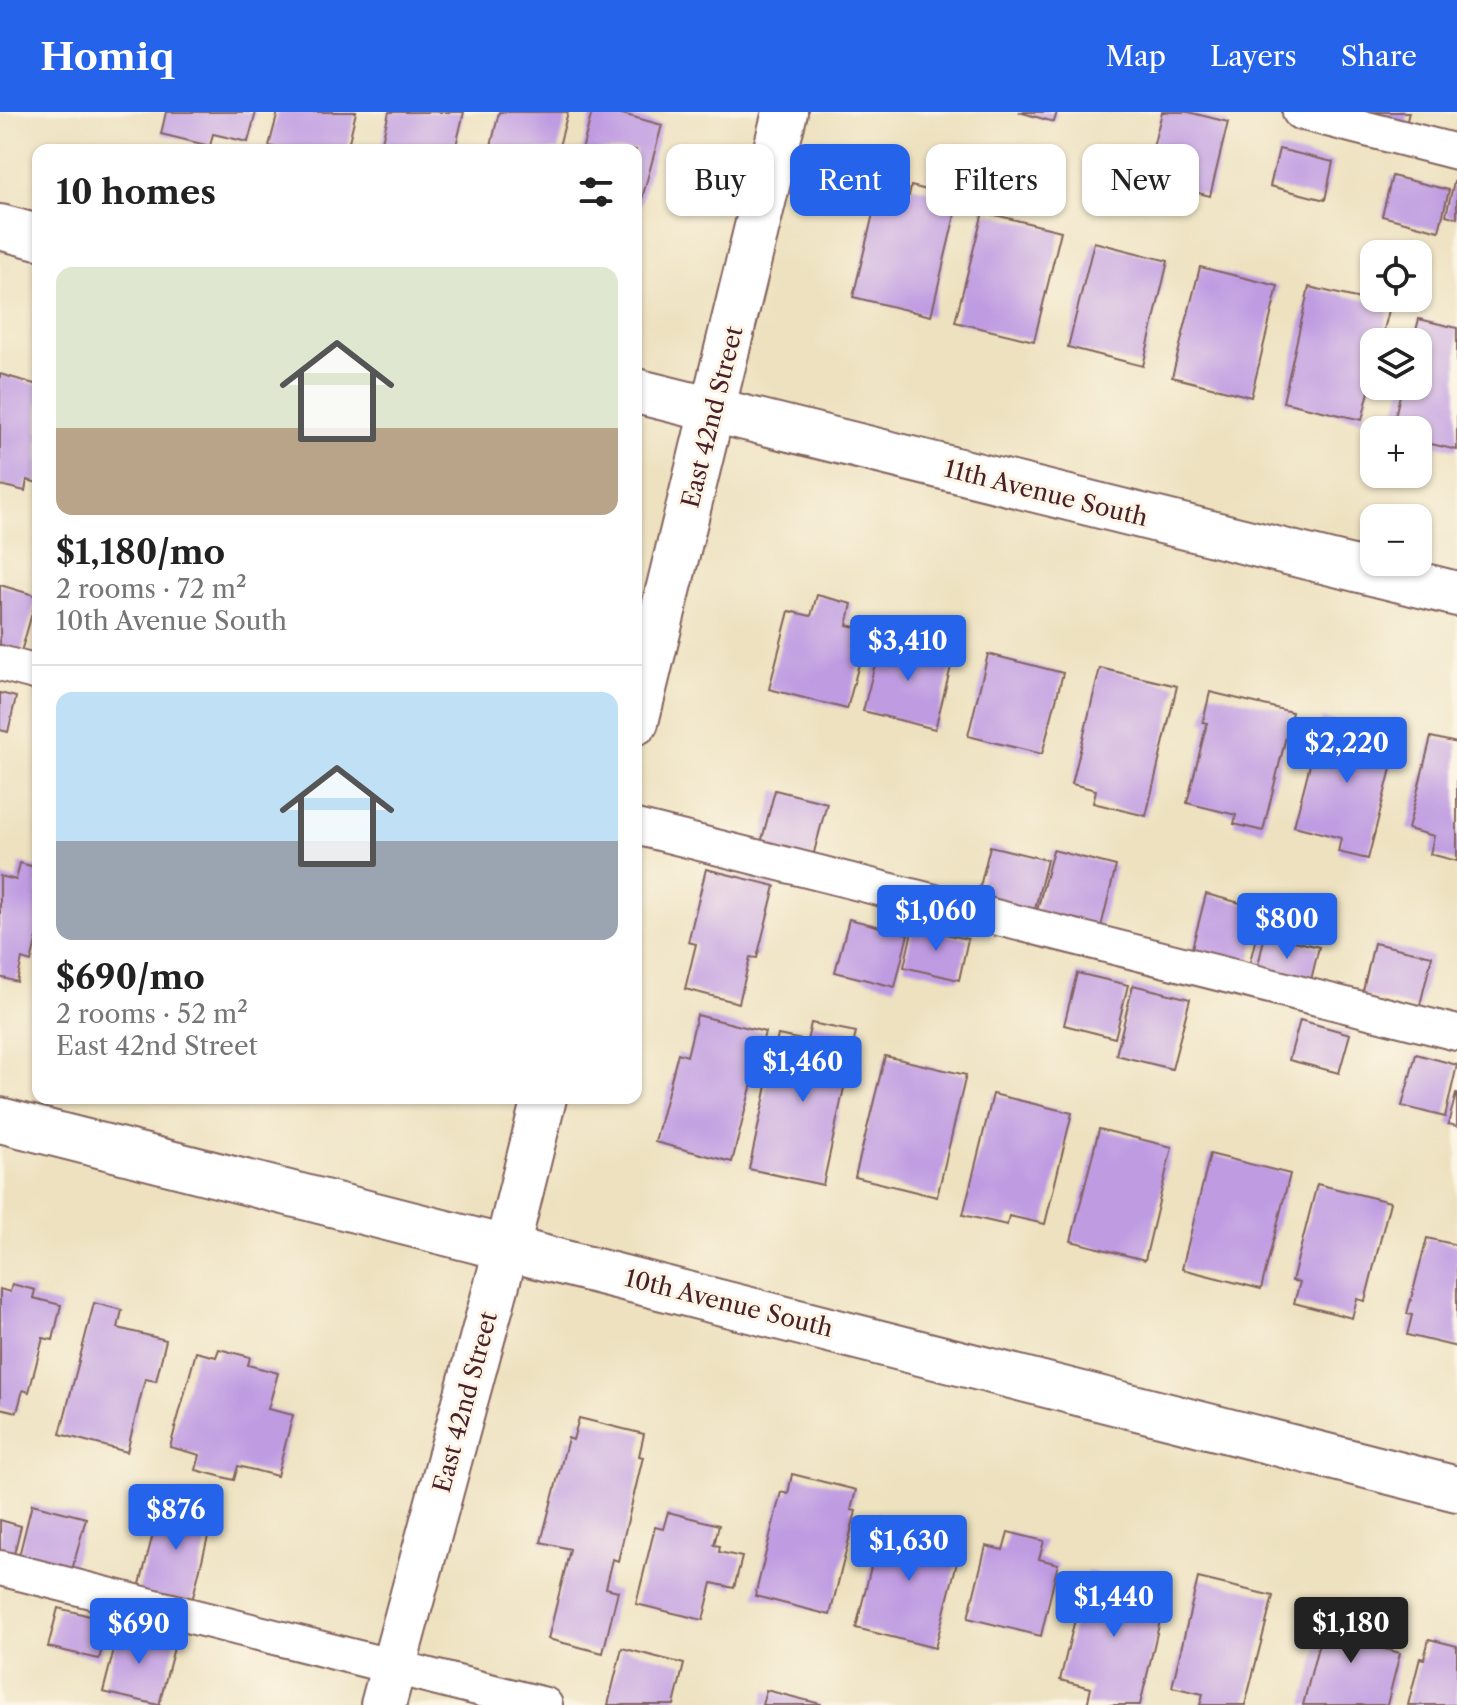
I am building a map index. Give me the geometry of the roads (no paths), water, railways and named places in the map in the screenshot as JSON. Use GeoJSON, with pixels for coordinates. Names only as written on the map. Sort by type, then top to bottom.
{"type":"FeatureCollection","features":[{"type":"Feature","properties":{"kind":"street","name":"East 42nd Street"},"geometry":{"type":"LineString","coordinates":[[642,697],[785,112]]}},
{"type":"Feature","properties":{"kind":"street"},"geometry":{"type":"LineString","coordinates":[[0,227],[32,235]]}},
{"type":"Feature","properties":{"kind":"street","name":"11th Avenue South"},"geometry":{"type":"LineString","coordinates":[[642,393],[1457,594]]}},
{"type":"Feature","properties":{"kind":"street","name":"East 42nd Street"},"geometry":{"type":"LineString","coordinates":[[388,1685],[507,1247],[543,1104]]}},
{"type":"Feature","properties":{"kind":"street","name":"10th Avenue South"},"geometry":{"type":"LineString","coordinates":[[0,1120],[1457,1489]]}},
{"type":"Feature","properties":{"kind":"lane"},"geometry":{"type":"LineString","coordinates":[[1300,112],[1457,152]]}},
{"type":"Feature","properties":{"kind":"lane"},"geometry":{"type":"LineString","coordinates":[[0,663],[32,671]]}},
{"type":"Feature","properties":{"kind":"lane"},"geometry":{"type":"LineString","coordinates":[[642,828],[1457,1033]]}},
{"type":"Feature","properties":{"kind":"lane"},"geometry":{"type":"LineString","coordinates":[[0,1568],[388,1685],[545,1705]]}}]}
